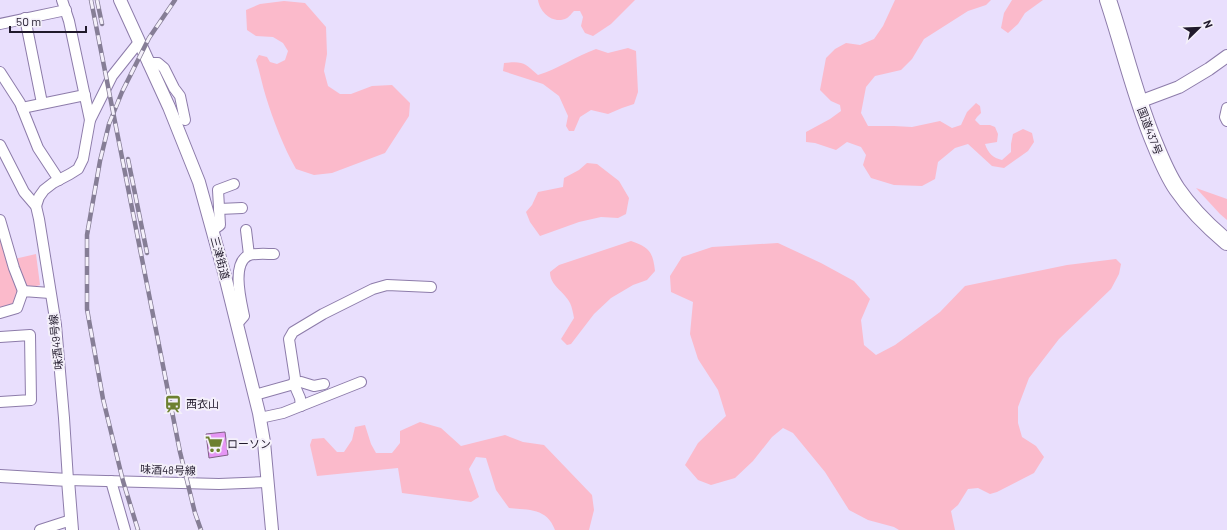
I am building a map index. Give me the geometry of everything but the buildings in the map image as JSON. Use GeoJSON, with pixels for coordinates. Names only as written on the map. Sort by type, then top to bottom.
{"type":"FeatureCollection","features":[{"type":"Feature","properties":{"kind":"highway","name":"国道437号"},"geometry":{"type":"LineString","coordinates":[[1108,0],[1143,100],[1175,165],[1185,183],[1227,229]]}},
{"type":"Feature","properties":{"kind":"highway","name":"国道437号"},"geometry":{"type":"LineString","coordinates":[[1118,0],[1157,151],[1177,189],[1207,224],[1227,242]]}},
{"type":"Feature","properties":{"kind":"street"},"geometry":{"type":"LineString","coordinates":[[62,0],[66,10],[90,120]]}},
{"type":"Feature","properties":{"kind":"street","name":"三津街道"},"geometry":{"type":"LineString","coordinates":[[120,0],[169,107],[199,182],[213,230],[260,418],[264,442],[272,530]]}},
{"type":"Feature","properties":{"kind":"street"},"geometry":{"type":"LineString","coordinates":[[0,24],[66,10]]}},
{"type":"Feature","properties":{"kind":"street"},"geometry":{"type":"LineString","coordinates":[[25,18],[42,103]]}},
{"type":"Feature","properties":{"kind":"street"},"geometry":{"type":"LineString","coordinates":[[0,145],[24,192],[36,206],[44,190],[53,183],[78,169],[83,159],[90,120],[112,76],[139,42]]}},
{"type":"Feature","properties":{"kind":"street"},"geometry":{"type":"LineString","coordinates":[[1143,100],[1179,87],[1227,56]]}},
{"type":"Feature","properties":{"kind":"street"},"geometry":{"type":"LineString","coordinates":[[148,63],[158,63],[164,68],[174,88],[180,96],[185,120]]}},
{"type":"Feature","properties":{"kind":"street"},"geometry":{"type":"LineString","coordinates":[[0,72],[22,108],[38,148],[59,180]]}},
{"type":"Feature","properties":{"kind":"street"},"geometry":{"type":"LineString","coordinates":[[22,108],[84,95]]}},
{"type":"Feature","properties":{"kind":"street"},"geometry":{"type":"LineString","coordinates":[[1227,108],[1225,117],[1227,121]]}},
{"type":"Feature","properties":{"kind":"street"},"geometry":{"type":"LineString","coordinates":[[213,230],[220,224],[218,190],[234,184]]}},
{"type":"Feature","properties":{"kind":"street","name":"味酒49号線"},"geometry":{"type":"LineString","coordinates":[[36,206],[56,325],[68,480]]}},
{"type":"Feature","properties":{"kind":"street"},"geometry":{"type":"LineString","coordinates":[[219,209],[242,208]]}},
{"type":"Feature","properties":{"kind":"street"},"geometry":{"type":"LineString","coordinates":[[0,220],[13,263],[24,291],[17,308],[0,313]]}},
{"type":"Feature","properties":{"kind":"street"},"geometry":{"type":"LineString","coordinates":[[246,230],[250,255]]}},
{"type":"Feature","properties":{"kind":"street"},"geometry":{"type":"LineString","coordinates":[[237,324],[244,316],[238,271],[242,261],[250,255],[274,254]]}},
{"type":"Feature","properties":{"kind":"street"},"geometry":{"type":"LineString","coordinates":[[301,406],[300,398],[294,384],[295,378],[289,339],[293,332],[323,314],[374,289],[387,285],[431,287]]}},
{"type":"Feature","properties":{"kind":"street"},"geometry":{"type":"LineString","coordinates":[[24,291],[50,293]]}},
{"type":"Feature","properties":{"kind":"street"},"geometry":{"type":"LineString","coordinates":[[0,337],[30,336],[31,400],[0,402]]}},
{"type":"Feature","properties":{"kind":"street"},"geometry":{"type":"LineString","coordinates":[[255,395],[301,382],[314,386],[324,384]]}},
{"type":"Feature","properties":{"kind":"street"},"geometry":{"type":"LineString","coordinates":[[260,418],[283,413],[361,382]]}},
{"type":"Feature","properties":{"kind":"street"},"geometry":{"type":"LineString","coordinates":[[0,476],[68,480],[72,525],[40,530]]}},
{"type":"Feature","properties":{"kind":"street","name":"味酒48号線"},"geometry":{"type":"LineString","coordinates":[[68,480],[219,484],[267,482]]}},
{"type":"Feature","properties":{"kind":"street"},"geometry":{"type":"LineString","coordinates":[[111,481],[124,530]]}},
{"type":"Feature","properties":{"kind":"shaded area"},"geometry":{"type":"Polygon","coordinates":[[[538,0],[635,0],[611,24],[593,36],[585,33],[581,26],[583,17],[580,11],[574,11],[562,20],[553,19],[545,13],[539,5],[538,0]]]}},
{"type":"Feature","properties":{"kind":"shaded area"},"geometry":{"type":"Polygon","coordinates":[[[895,0],[991,0],[986,5],[968,11],[924,39],[912,59],[901,70],[875,76],[866,87],[861,113],[868,126],[912,127],[940,121],[952,128],[961,125],[967,112],[976,103],[980,106],[981,113],[975,120],[980,125],[990,125],[995,127],[998,134],[997,142],[985,144],[991,155],[1002,160],[1011,152],[1013,134],[1023,129],[1032,133],[1034,142],[1028,151],[1004,168],[992,166],[968,144],[955,148],[938,162],[935,179],[922,186],[894,185],[871,178],[863,165],[866,155],[861,147],[847,142],[836,150],[815,143],[806,142],[806,132],[830,119],[841,111],[840,105],[831,101],[820,90],[826,58],[835,49],[846,43],[860,45],[874,39],[883,26],[895,0]]]}},
{"type":"Feature","properties":{"kind":"shaded area"},"geometry":{"type":"Polygon","coordinates":[[[1012,0],[1043,0],[1025,13],[1018,24],[1008,33],[1001,28],[1004,13],[1012,0]]]}},
{"type":"Feature","properties":{"kind":"shaded area"},"geometry":{"type":"Polygon","coordinates":[[[284,1],[305,3],[326,27],[327,54],[324,71],[328,86],[340,94],[351,94],[372,86],[392,85],[410,103],[409,116],[385,153],[332,173],[314,175],[296,169],[283,143],[272,115],[256,60],[259,55],[267,57],[270,62],[277,64],[285,60],[288,51],[283,43],[273,37],[256,36],[247,30],[246,10],[260,4],[284,1]]]}},
{"type":"Feature","properties":{"kind":"shaded area"},"geometry":{"type":"Polygon","coordinates":[[[628,48],[636,51],[638,92],[634,104],[608,114],[591,110],[580,117],[574,131],[569,131],[566,126],[568,116],[559,96],[543,84],[503,71],[504,63],[516,62],[526,65],[538,75],[596,49],[608,53],[628,48]]]}},
{"type":"Feature","properties":{"kind":"shaded area"},"geometry":{"type":"Polygon","coordinates":[[[587,163],[597,164],[619,181],[629,198],[626,214],[618,218],[601,217],[579,222],[540,236],[530,222],[526,212],[532,205],[538,192],[563,187],[564,178],[579,170],[587,163]]]}},
{"type":"Feature","properties":{"kind":"shaded area"},"geometry":{"type":"Polygon","coordinates":[[[1196,188],[1227,199],[1227,220],[1220,214],[1196,188]]]}},
{"type":"Feature","properties":{"kind":"shaded area"},"geometry":{"type":"Polygon","coordinates":[[[0,228],[10,260],[36,254],[40,285],[30,288],[26,299],[16,309],[0,314],[0,228]]]}},
{"type":"Feature","properties":{"kind":"shaded area"},"geometry":{"type":"Polygon","coordinates":[[[631,241],[649,251],[653,259],[655,271],[647,280],[633,285],[611,298],[594,314],[571,344],[567,345],[561,339],[574,318],[571,305],[552,281],[550,272],[559,265],[631,241]]]}},
{"type":"Feature","properties":{"kind":"shaded area"},"geometry":{"type":"Polygon","coordinates":[[[778,243],[821,263],[854,281],[870,299],[861,320],[864,345],[876,355],[895,345],[940,312],[965,286],[1067,265],[1116,259],[1121,264],[1119,274],[1111,289],[1059,339],[1029,378],[1018,407],[1018,423],[1022,437],[1036,446],[1044,457],[1034,473],[997,492],[990,494],[978,488],[968,489],[958,505],[951,511],[955,530],[899,530],[894,527],[868,520],[849,510],[825,472],[793,433],[783,428],[772,437],[753,461],[735,478],[711,485],[698,480],[685,465],[698,443],[726,416],[718,390],[698,359],[690,334],[693,302],[671,292],[670,276],[682,257],[712,247],[778,243]]]}},
{"type":"Feature","properties":{"kind":"shaded area"},"geometry":{"type":"Polygon","coordinates":[[[420,422],[441,428],[461,446],[505,435],[523,442],[544,445],[592,495],[594,510],[589,530],[555,530],[552,523],[542,514],[530,510],[509,508],[496,490],[486,458],[476,457],[469,469],[479,497],[471,502],[402,493],[398,468],[317,476],[310,445],[312,439],[324,438],[337,452],[344,452],[352,440],[355,427],[365,425],[371,444],[376,453],[392,453],[400,443],[400,431],[420,422]]]}},
{"type":"Feature","properties":{"kind":"railway"},"geometry":{"type":"LineString","coordinates":[[91,0],[180,452],[195,513],[201,530]]}},
{"type":"Feature","properties":{"kind":"railway"},"geometry":{"type":"LineString","coordinates":[[97,0],[102,24]]}},
{"type":"Feature","properties":{"kind":"railway"},"geometry":{"type":"LineString","coordinates":[[138,530],[123,481],[103,399],[87,309],[87,235],[100,161],[109,124],[122,92],[149,38],[175,0]]}},
{"type":"Feature","properties":{"kind":"railway"},"geometry":{"type":"LineString","coordinates":[[128,159],[147,253]]}},
{"type":"Feature","properties":{"kind":"place","name":"西衣山"},"geometry":{"type":"Point","coordinates":[173,404]}},
{"type":"Feature","properties":{"kind":"place","name":"ローソン"},"geometry":{"type":"Point","coordinates":[214,444]}}]}
